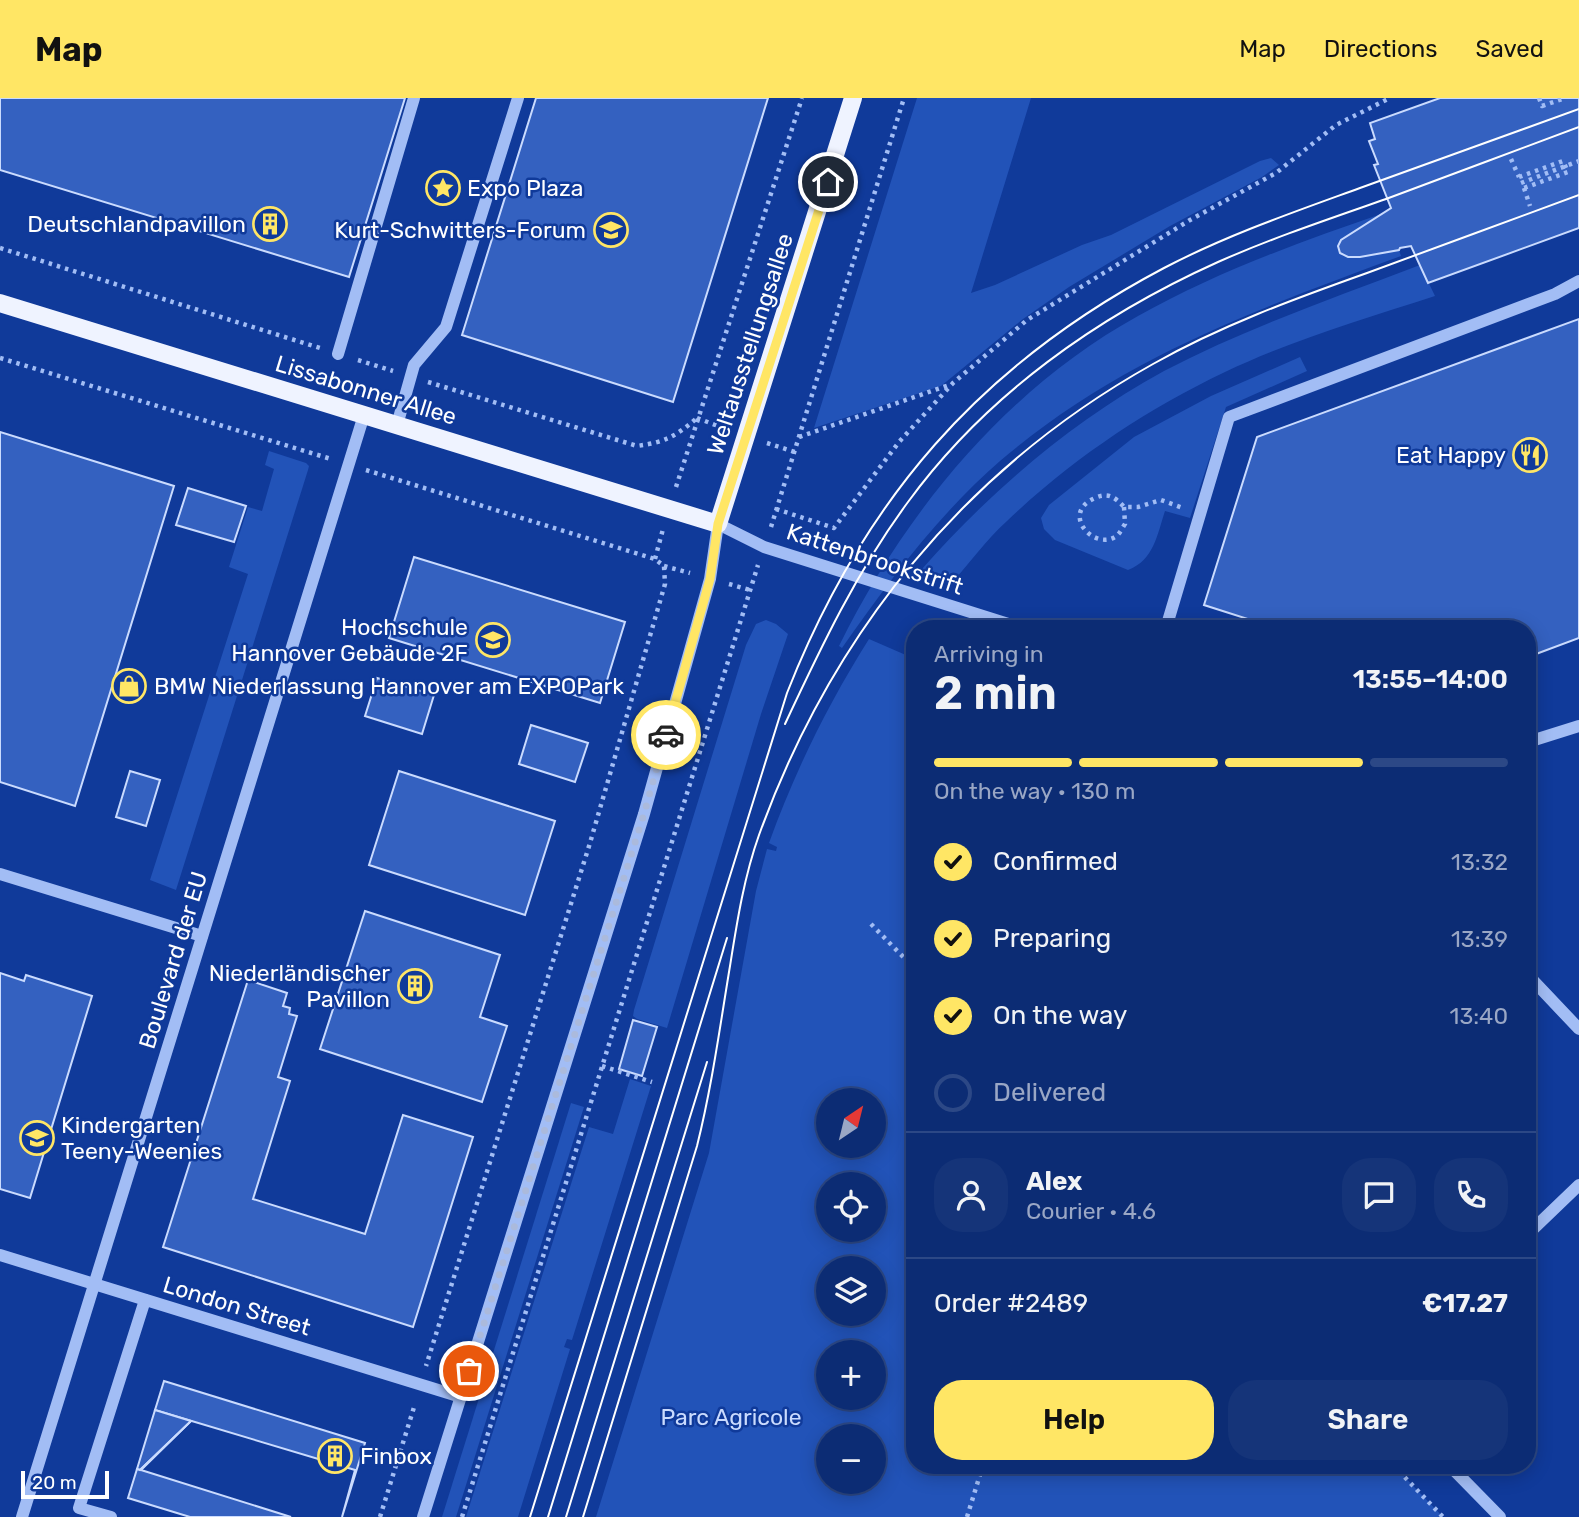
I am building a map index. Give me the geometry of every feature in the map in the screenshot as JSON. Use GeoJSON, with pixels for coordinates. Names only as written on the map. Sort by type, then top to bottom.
{"type":"FeatureCollection","features":[{"type":"Feature","properties":{"kind":"main road","name":"Weltausstellungsallee"},"geometry":{"type":"LineString","coordinates":[[718,524],[853,98]]}},
{"type":"Feature","properties":{"kind":"main road","name":"Lissabonner Allee"},"geometry":{"type":"LineString","coordinates":[[0,303],[718,524]]}},
{"type":"Feature","properties":{"kind":"street"},"geometry":{"type":"LineString","coordinates":[[338,354],[414,98]]}},
{"type":"Feature","properties":{"kind":"street"},"geometry":{"type":"LineString","coordinates":[[397,425],[414,365],[446,327],[518,98]]}},
{"type":"Feature","properties":{"kind":"street"},"geometry":{"type":"LineString","coordinates":[[1168,620],[1229,417],[1555,294],[1579,281]]}},
{"type":"Feature","properties":{"kind":"street","name":"Boulevard der EU"},"geometry":{"type":"LineString","coordinates":[[22,1517],[364,415]]}},
{"type":"Feature","properties":{"kind":"street"},"geometry":{"type":"LineString","coordinates":[[424,1517],[644,814],[710,579],[718,524]]}},
{"type":"Feature","properties":{"kind":"street","name":"Kattenbrookstrift"},"geometry":{"type":"LineString","coordinates":[[718,524],[764,547],[996,620]]}},
{"type":"Feature","properties":{"kind":"street"},"geometry":{"type":"LineString","coordinates":[[1536,739],[1579,726]]}},
{"type":"Feature","properties":{"kind":"street"},"geometry":{"type":"LineString","coordinates":[[0,874],[202,936]]}},
{"type":"Feature","properties":{"kind":"street"},"geometry":{"type":"LineString","coordinates":[[1536,984],[1579,1030]]}},
{"type":"Feature","properties":{"kind":"street"},"geometry":{"type":"LineString","coordinates":[[1536,1226],[1579,1185]]}},
{"type":"Feature","properties":{"kind":"street","name":"London Street"},"geometry":{"type":"LineString","coordinates":[[0,1255],[461,1397]]}},
{"type":"Feature","properties":{"kind":"street"},"geometry":{"type":"LineString","coordinates":[[111,1517],[79,1508],[145,1300]]}},
{"type":"Feature","properties":{"kind":"street"},"geometry":{"type":"LineString","coordinates":[[1459,1474],[1500,1517]]}},
{"type":"Feature","properties":{"kind":"path"},"geometry":{"type":"LineString","coordinates":[[697,418],[802,98]]}},
{"type":"Feature","properties":{"kind":"path"},"geometry":{"type":"LineString","coordinates":[[462,1517],[904,98]]}},
{"type":"Feature","properties":{"kind":"path"},"geometry":{"type":"LineString","coordinates":[[776,509],[834,528],[899,442],[953,383],[1027,320],[1190,219],[1276,173],[1336,125],[1390,98]]}},
{"type":"Feature","properties":{"kind":"path"},"geometry":{"type":"LineString","coordinates":[[1540,98],[1542,106],[1565,98]]}},
{"type":"Feature","properties":{"kind":"path"},"geometry":{"type":"LineString","coordinates":[[1511,159],[1530,206]]}},
{"type":"Feature","properties":{"kind":"path"},"geometry":{"type":"LineString","coordinates":[[1521,183],[1579,161]]}},
{"type":"Feature","properties":{"kind":"path"},"geometry":{"type":"LineString","coordinates":[[0,358],[655,559],[664,566],[665,584],[590,843],[380,1517]]}},
{"type":"Feature","properties":{"kind":"path"},"geometry":{"type":"LineString","coordinates":[[799,437],[953,383]]}},
{"type":"Feature","properties":{"kind":"path"},"geometry":{"type":"LineString","coordinates":[[1124,507],[1125,524],[1114,538],[1105,540],[1093,536],[1084,529],[1079,520],[1080,510],[1086,503],[1106,495],[1115,497],[1124,507],[1138,507],[1161,500],[1200,514]]}},
{"type":"Feature","properties":{"kind":"path"},"geometry":{"type":"LineString","coordinates":[[871,924],[906,960]]}},
{"type":"Feature","properties":{"kind":"path"},"geometry":{"type":"LineString","coordinates":[[602,1066],[652,1082]]}},
{"type":"Feature","properties":{"kind":"path"},"geometry":{"type":"LineString","coordinates":[[967,1517],[980,1474]]}},
{"type":"Feature","properties":{"kind":"path"},"geometry":{"type":"LineString","coordinates":[[1401,1474],[1440,1516]]}},
{"type":"Feature","properties":{"kind":"green space"},"geometry":{"type":"Polygon","coordinates":[[[917,98],[1031,98],[971,293],[1111,235],[1260,161],[1271,158],[1279,165],[1069,287],[1023,319],[941,386],[814,428],[917,98]]]}},
{"type":"Feature","properties":{"kind":"green space"},"geometry":{"type":"Polygon","coordinates":[[[1384,213],[1341,240],[1339,250],[1343,256],[1348,257],[1399,250],[1401,256],[1242,317],[1142,365],[1093,393],[1000,461],[935,526],[842,648],[839,646],[865,596],[928,502],[964,458],[1003,417],[1045,380],[1090,346],[1138,316],[1198,285],[1321,235],[1384,213]]]}},
{"type":"Feature","properties":{"kind":"green space"},"geometry":{"type":"Polygon","coordinates":[[[1420,265],[1435,296],[1302,340],[1250,360],[1195,387],[1110,438],[1057,477],[999,528],[950,585],[922,569],[976,512],[1034,460],[1097,412],[1130,391],[1226,341],[1420,265]]]}},
{"type":"Feature","properties":{"kind":"green space"},"geometry":{"type":"Polygon","coordinates":[[[1300,357],[1307,371],[1226,407],[1190,518],[1165,511],[1153,546],[1137,566],[1128,570],[1055,540],[1044,529],[1041,518],[1049,505],[1134,437],[1211,396],[1300,357]]]}},
{"type":"Feature","properties":{"kind":"green space"},"geometry":{"type":"Polygon","coordinates":[[[269,451],[309,466],[176,890],[150,880],[248,574],[229,567],[248,507],[262,511],[274,469],[265,465],[269,451]]]}},
{"type":"Feature","properties":{"kind":"green space"},"geometry":{"type":"Polygon","coordinates":[[[766,620],[788,634],[761,714],[667,1028],[637,1019],[633,1016],[634,1010],[746,645],[756,624],[766,620]]]}},
{"type":"Feature","properties":{"kind":"green space","name":"Parc Agricole"},"geometry":{"type":"Polygon","coordinates":[[[869,639],[906,655],[906,1474],[1402,1474],[1443,1517],[596,1517],[709,1153],[756,891],[767,849],[776,851],[777,847],[769,843],[813,738],[869,639]]]}},
{"type":"Feature","properties":{"kind":"green space"},"geometry":{"type":"Polygon","coordinates":[[[630,1079],[651,1086],[572,1340],[567,1339],[564,1347],[570,1349],[518,1517],[466,1517],[589,1127],[613,1134],[630,1079]]]}},
{"type":"Feature","properties":{"kind":"green space"},"geometry":{"type":"Polygon","coordinates":[[[571,1103],[584,1107],[456,1517],[442,1517],[571,1103]]]}},
{"type":"Feature","properties":{"kind":"building","name":"Deutschlandpavillon"},"geometry":{"type":"Polygon","coordinates":[[[0,98],[405,98],[349,277],[0,170],[0,98]]]}},
{"type":"Feature","properties":{"kind":"building","name":"Kurt-Schwitters-Forum"},"geometry":{"type":"Polygon","coordinates":[[[536,98],[768,98],[673,402],[462,335],[536,98]]]}},
{"type":"Feature","properties":{"kind":"building"},"geometry":{"type":"Polygon","coordinates":[[[1440,98],[1579,98],[1579,228],[1428,283],[1411,246],[1360,257],[1348,257],[1340,253],[1338,246],[1341,240],[1391,208],[1374,165],[1378,164],[1369,141],[1375,139],[1370,123],[1440,98]]]}},
{"type":"Feature","properties":{"kind":"building"},"geometry":{"type":"Polygon","coordinates":[[[1579,319],[1579,638],[1536,654],[1536,620],[1251,620],[1204,605],[1257,437],[1579,319]]]}},
{"type":"Feature","properties":{"kind":"building"},"geometry":{"type":"Polygon","coordinates":[[[0,432],[174,486],[75,806],[0,782],[0,432]]]}},
{"type":"Feature","properties":{"kind":"building"},"geometry":{"type":"Polygon","coordinates":[[[188,488],[246,506],[234,542],[176,525],[188,488]]]}},
{"type":"Feature","properties":{"kind":"building"},"geometry":{"type":"Polygon","coordinates":[[[414,557],[625,622],[600,703],[389,638],[414,557]]]}},
{"type":"Feature","properties":{"kind":"building"},"geometry":{"type":"Polygon","coordinates":[[[377,678],[434,695],[422,734],[365,716],[377,678]]]}},
{"type":"Feature","properties":{"kind":"building"},"geometry":{"type":"Polygon","coordinates":[[[531,725],[588,743],[575,782],[519,764],[531,725]]]}},
{"type":"Feature","properties":{"kind":"building"},"geometry":{"type":"Polygon","coordinates":[[[130,771],[160,780],[146,826],[116,817],[130,771]]]}},
{"type":"Feature","properties":{"kind":"building"},"geometry":{"type":"Polygon","coordinates":[[[399,771],[555,821],[525,915],[369,865],[399,771]]]}},
{"type":"Feature","properties":{"kind":"building","name":"Niederländischer Pavillon"},"geometry":{"type":"Polygon","coordinates":[[[365,911],[500,955],[480,1017],[507,1026],[482,1102],[320,1049],[365,911]]]}},
{"type":"Feature","properties":{"kind":"building"},"geometry":{"type":"Polygon","coordinates":[[[0,973],[24,981],[26,975],[92,996],[30,1198],[0,1189],[0,973]]]}},
{"type":"Feature","properties":{"kind":"building"},"geometry":{"type":"Polygon","coordinates":[[[248,980],[287,993],[283,1006],[290,1008],[289,1014],[297,1016],[278,1077],[290,1081],[253,1199],[365,1234],[403,1115],[473,1137],[413,1327],[163,1247],[248,980]]]}},
{"type":"Feature","properties":{"kind":"building"},"geometry":{"type":"Polygon","coordinates":[[[633,1020],[657,1027],[642,1076],[619,1069],[633,1020]]]}},
{"type":"Feature","properties":{"kind":"building","name":"Finbox"},"geometry":{"type":"Polygon","coordinates":[[[164,1381],[365,1443],[342,1517],[355,1470],[155,1410],[164,1381]]]}},
{"type":"Feature","properties":{"kind":"building"},"geometry":{"type":"Polygon","coordinates":[[[155,1410],[191,1421],[140,1470],[137,1469],[155,1410]]]}},
{"type":"Feature","properties":{"kind":"building"},"geometry":{"type":"Polygon","coordinates":[[[191,1421],[141,1470],[291,1517],[190,1517],[128,1498],[137,1469],[140,1470],[191,1421]]]}},
{"type":"Feature","properties":{"kind":"tram line"},"geometry":{"type":"LineString","coordinates":[[530,1517],[787,693],[817,623],[852,559],[891,499],[935,444],[984,394],[1038,348],[1098,306],[1164,268],[1212,245],[1310,206],[1579,109]]}},
{"type":"Feature","properties":{"kind":"tram line"},"geometry":{"type":"LineString","coordinates":[[785,724],[856,582],[908,502],[972,427],[1047,362],[1130,307],[1218,262],[1579,127]]}},
{"type":"Feature","properties":{"kind":"tram line"},"geometry":{"type":"LineString","coordinates":[[583,1517],[697,1146],[738,916],[759,835],[789,761],[825,691],[866,625],[913,563],[965,506],[1022,453],[1085,406],[1153,364],[1204,337],[1285,303],[1579,195]]}},
{"type":"Feature","properties":{"kind":"tram line"},"geometry":{"type":"LineString","coordinates":[[548,1517],[727,938]]}},
{"type":"Feature","properties":{"kind":"tram line"},"geometry":{"type":"LineString","coordinates":[[566,1517],[707,1062]]}},
{"type":"Feature","properties":{"kind":"way so far"},"geometry":{"type":"LineString","coordinates":[[469,1371],[644,814],[666,735]]}},
{"type":"Feature","properties":{"kind":"place","name":"Expo Plaza"},"geometry":{"type":"Point","coordinates":[443,188]}},
{"type":"Feature","properties":{"kind":"place","name":"Deutschlandpavillon"},"geometry":{"type":"Point","coordinates":[270,224]}},
{"type":"Feature","properties":{"kind":"place","name":"Kurt-Schwitters-Forum"},"geometry":{"type":"Point","coordinates":[611,230]}},
{"type":"Feature","properties":{"kind":"place","name":"Eat Happy"},"geometry":{"type":"Point","coordinates":[1530,455]}},
{"type":"Feature","properties":{"kind":"place","name":"Hochschule Hannover Gebäude 2F"},"geometry":{"type":"Point","coordinates":[493,640]}},
{"type":"Feature","properties":{"kind":"place","name":"BMW Niederlassung Hannover am EXPOPark"},"geometry":{"type":"Point","coordinates":[129,686]}},
{"type":"Feature","properties":{"kind":"place","name":"Niederländischer Pavillon"},"geometry":{"type":"Point","coordinates":[415,986]}},
{"type":"Feature","properties":{"kind":"place","name":"Kindergarten Teeny-Weenies"},"geometry":{"type":"Point","coordinates":[37,1138]}},
{"type":"Feature","properties":{"kind":"place","name":"Finbox"},"geometry":{"type":"Point","coordinates":[335,1456]}},
{"type":"Feature","properties":{"kind":"route"},"geometry":{"type":"LineString","coordinates":[[666,735],[710,579],[718,524],[828,182]]}}]}
